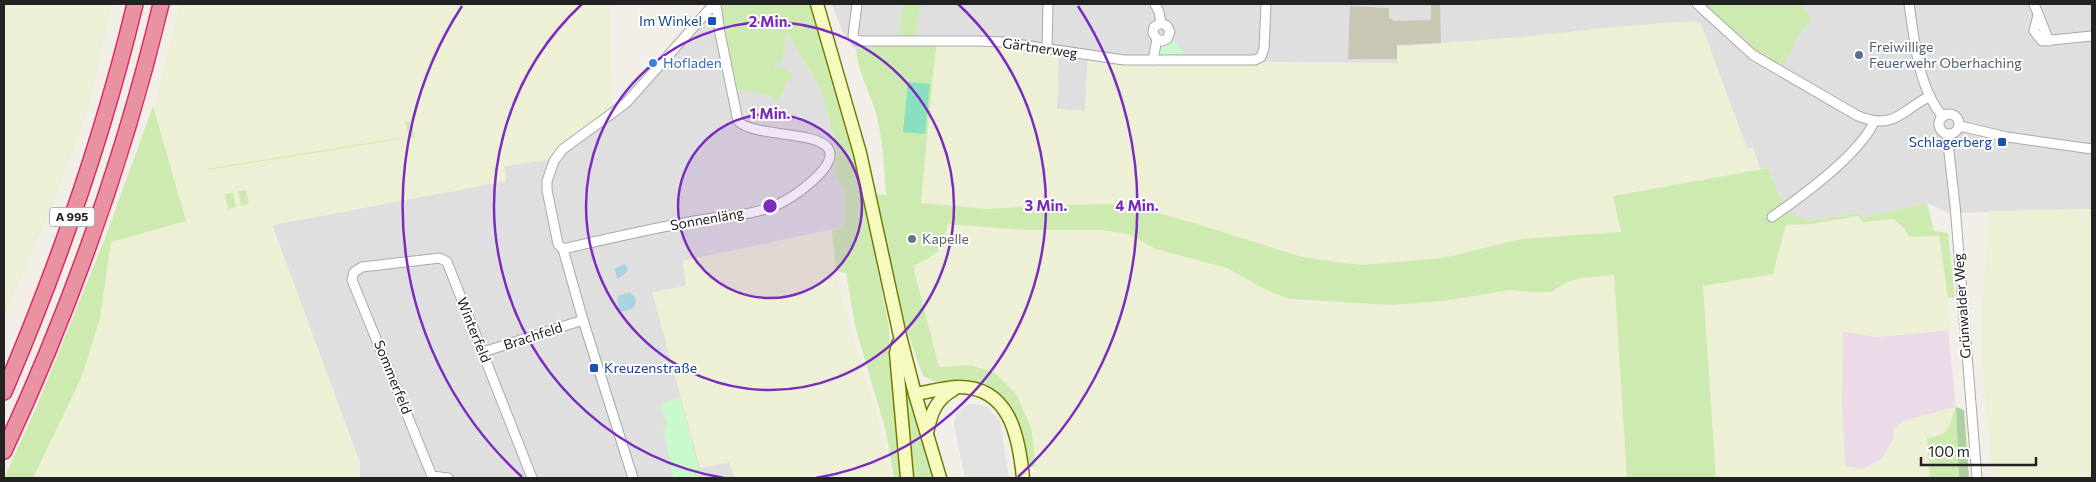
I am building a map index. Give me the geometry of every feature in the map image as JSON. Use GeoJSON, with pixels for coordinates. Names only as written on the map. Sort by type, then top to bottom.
{"type":"FeatureCollection","features":[{"type":"Feature","properties":{"kind":"highway","name":"A 995"},"geometry":{"type":"LineString","coordinates":[[4,392],[34,322],[87,175],[111,97],[135,4]]}},
{"type":"Feature","properties":{"kind":"highway","name":"A 995"},"geometry":{"type":"LineString","coordinates":[[4,451],[54,338],[85,258],[138,98],[161,4]]}},
{"type":"Feature","properties":{"kind":"main road"},"geometry":{"type":"LineString","coordinates":[[817,4],[860,153],[900,336],[926,435],[940,478]]}},
{"type":"Feature","properties":{"kind":"main road"},"geometry":{"type":"LineString","coordinates":[[900,336],[896,353],[907,478]]}},
{"type":"Feature","properties":{"kind":"main road"},"geometry":{"type":"LineString","coordinates":[[915,394],[957,387],[977,390],[992,397],[1009,415],[1014,427],[1023,478]]}},
{"type":"Feature","properties":{"kind":"main road"},"geometry":{"type":"LineString","coordinates":[[926,435],[932,411],[945,394],[957,387]]}},
{"type":"Feature","properties":{"kind":"street","name":"Sonnenläng"},"geometry":{"type":"LineString","coordinates":[[560,246],[752,211],[778,204],[800,192],[829,161],[830,154],[828,148],[818,141],[749,127],[738,121],[715,4]]}},
{"type":"Feature","properties":{"kind":"street"},"geometry":{"type":"LineString","coordinates":[[633,478],[560,246],[547,190],[547,181],[554,161],[569,145],[626,103],[715,4]]}},
{"type":"Feature","properties":{"kind":"street","name":"Gärtnerweg"},"geometry":{"type":"LineString","coordinates":[[856,4],[853,36],[856,40],[1003,42],[1124,60],[1254,60],[1261,57],[1264,49],[1266,4]]}},
{"type":"Feature","properties":{"kind":"street"},"geometry":{"type":"LineString","coordinates":[[1047,50],[1048,4]]}},
{"type":"Feature","properties":{"kind":"street"},"geometry":{"type":"LineString","coordinates":[[1155,4],[1161,23]]}},
{"type":"Feature","properties":{"kind":"street"},"geometry":{"type":"LineString","coordinates":[[1697,4],[1753,55],[1858,116],[1874,122],[1890,120],[1930,96]]}},
{"type":"Feature","properties":{"kind":"street"},"geometry":{"type":"LineString","coordinates":[[1909,4],[1916,54],[1930,96],[1936,109],[1943,117]]}},
{"type":"Feature","properties":{"kind":"street"},"geometry":{"type":"LineString","coordinates":[[2034,4],[2043,22],[2045,36],[2049,41],[2092,36]]}},
{"type":"Feature","properties":{"kind":"street"},"geometry":{"type":"LineString","coordinates":[[1157,39],[1165,40],[1169,36],[1167,26],[1161,23]]}},
{"type":"Feature","properties":{"kind":"street"},"geometry":{"type":"LineString","coordinates":[[1152,60],[1157,39],[1153,33],[1154,27],[1161,23]]}},
{"type":"Feature","properties":{"kind":"street"},"geometry":{"type":"LineString","coordinates":[[1946,114],[1954,115],[1958,118],[1960,126],[1957,132],[1947,134],[1942,131],[1939,125],[1946,114]]}},
{"type":"Feature","properties":{"kind":"street"},"geometry":{"type":"LineString","coordinates":[[1772,217],[1854,151],[1871,129],[1874,122]]}},
{"type":"Feature","properties":{"kind":"street"},"geometry":{"type":"LineString","coordinates":[[1960,126],[2007,137],[2092,149]]}},
{"type":"Feature","properties":{"kind":"street","name":"Grünwalder Weg"},"geometry":{"type":"LineString","coordinates":[[1947,134],[1954,196],[1977,478]]}},
{"type":"Feature","properties":{"kind":"street","name":"Winterfeld"},"geometry":{"type":"LineString","coordinates":[[362,267],[440,258],[447,262],[532,478]]}},
{"type":"Feature","properties":{"kind":"street","name":"Sommerfeld"},"geometry":{"type":"LineString","coordinates":[[362,267],[354,272],[352,280],[432,476],[448,478]]}},
{"type":"Feature","properties":{"kind":"street","name":"Brachfeld"},"geometry":{"type":"LineString","coordinates":[[483,352],[583,320]]}},
{"type":"Feature","properties":{"kind":"shaded area"},"geometry":{"type":"Polygon","coordinates":[[[4,4],[112,4],[89,106],[57,193],[4,317],[4,4]]]}},
{"type":"Feature","properties":{"kind":"shaded area"},"geometry":{"type":"Polygon","coordinates":[[[180,4],[610,4],[612,110],[547,160],[504,166],[506,181],[272,225],[360,463],[360,478],[33,478],[82,376],[100,318],[111,242],[185,221],[153,106],[156,101],[180,4]]]}},
{"type":"Feature","properties":{"kind":"shaded area"},"geometry":{"type":"Polygon","coordinates":[[[720,4],[731,71],[775,62],[782,63],[787,31],[821,90],[837,150],[834,174],[845,193],[844,227],[683,261],[687,286],[700,468],[730,461],[734,478],[360,478],[360,463],[272,225],[506,181],[504,166],[547,160],[623,101],[720,4]]]}},
{"type":"Feature","properties":{"kind":"shaded area"},"geometry":{"type":"Polygon","coordinates":[[[832,4],[904,4],[899,37],[915,37],[921,4],[1702,4],[1796,38],[1811,21],[1801,4],[2092,4],[2092,209],[1949,213],[1927,203],[1863,218],[1861,213],[1809,221],[1786,211],[1768,168],[1760,169],[1753,147],[1747,149],[1701,24],[1614,27],[1534,36],[1397,47],[1397,63],[1217,62],[1088,57],[1085,111],[1057,109],[871,46],[856,50],[843,33],[832,4]]]}},
{"type":"Feature","properties":{"kind":"shaded area"},"geometry":{"type":"Polygon","coordinates":[[[1431,4],[1440,4],[1441,43],[1397,45],[1397,59],[1348,59],[1350,6],[1389,8],[1389,18],[1395,21],[1431,20],[1431,4]]]}},
{"type":"Feature","properties":{"kind":"shaded area"},"geometry":{"type":"Polygon","coordinates":[[[1695,21],[1701,24],[1747,149],[1753,147],[1760,169],[1613,196],[1621,232],[1521,239],[1443,258],[1360,265],[1302,257],[1194,223],[1125,204],[1048,205],[988,209],[920,203],[936,44],[972,44],[1059,52],[1057,109],[1085,111],[1088,56],[1217,62],[1397,63],[1397,47],[1695,21]]]}},
{"type":"Feature","properties":{"kind":"shaded area"},"geometry":{"type":"Polygon","coordinates":[[[2092,209],[2092,478],[1993,478],[1984,387],[1981,329],[1989,211],[2092,209]]]}},
{"type":"Feature","properties":{"kind":"shaded area"},"geometry":{"type":"Polygon","coordinates":[[[1858,216],[1863,222],[1893,219],[1902,226],[1910,237],[1939,236],[1948,298],[1950,330],[1878,337],[1843,331],[1842,404],[1845,466],[1862,469],[1882,459],[1894,438],[1893,430],[1903,421],[1956,407],[1946,432],[1939,436],[1927,438],[1930,478],[1716,478],[1703,286],[1773,274],[1786,225],[1810,224],[1858,216]]]}},
{"type":"Feature","properties":{"kind":"shaded area"},"geometry":{"type":"Polygon","coordinates":[[[948,224],[1028,230],[1101,230],[1128,234],[1156,249],[1227,268],[1268,291],[1294,301],[1391,305],[1443,301],[1509,290],[1551,292],[1565,283],[1580,278],[1614,275],[1627,478],[1036,478],[1031,427],[1016,394],[995,373],[971,365],[939,367],[913,266],[933,257],[943,244],[948,224]]]}},
{"type":"Feature","properties":{"kind":"shaded area"},"geometry":{"type":"Polygon","coordinates":[[[832,230],[839,287],[881,430],[890,478],[734,478],[730,462],[700,468],[652,292],[686,286],[683,261],[832,230]]]}},
{"type":"Feature","properties":{"kind":"shaded area"},"geometry":{"type":"Polygon","coordinates":[[[1948,330],[1956,407],[1903,421],[1893,430],[1894,437],[1882,459],[1862,469],[1845,467],[1842,404],[1843,331],[1878,337],[1948,330]]]}},
{"type":"Feature","properties":{"kind":"shaded area"},"geometry":{"type":"Polygon","coordinates":[[[970,404],[987,407],[1000,421],[1009,478],[965,478],[954,425],[956,414],[963,407],[970,404]]]}},
{"type":"Feature","properties":{"kind":"green space"},"geometry":{"type":"Polygon","coordinates":[[[723,4],[809,4],[810,6],[824,46],[855,155],[889,327],[890,362],[902,478],[894,478],[885,428],[855,326],[846,273],[836,271],[832,230],[844,227],[845,193],[834,174],[837,150],[821,90],[787,32],[782,63],[775,63],[774,70],[781,66],[792,73],[792,78],[785,83],[781,96],[777,100],[771,98],[770,95],[735,89],[721,10],[723,4]]]}},
{"type":"Feature","properties":{"kind":"green space"},"geometry":{"type":"Polygon","coordinates":[[[904,4],[921,4],[915,38],[898,37],[904,4]]]}},
{"type":"Feature","properties":{"kind":"green space"},"geometry":{"type":"Polygon","coordinates":[[[1702,4],[1801,4],[1812,21],[1803,28],[1783,67],[1754,50],[1702,4]]]}},
{"type":"Feature","properties":{"kind":"green space"},"geometry":{"type":"Polygon","coordinates":[[[1175,42],[1185,54],[1159,54],[1161,43],[1175,42]]]}},
{"type":"Feature","properties":{"kind":"green space"},"geometry":{"type":"Polygon","coordinates":[[[936,44],[921,203],[988,209],[1048,205],[1125,204],[1194,223],[1302,257],[1360,265],[1443,258],[1521,239],[1621,232],[1613,196],[1768,168],[1786,211],[1809,221],[1861,213],[1863,218],[1927,203],[1934,231],[1948,233],[1955,298],[1948,298],[1939,236],[1910,237],[1902,226],[1893,219],[1863,222],[1858,216],[1810,224],[1786,225],[1773,274],[1703,286],[1716,478],[1627,478],[1614,275],[1580,278],[1565,283],[1551,292],[1509,290],[1443,301],[1391,305],[1289,299],[1268,291],[1227,268],[1156,249],[1128,234],[1101,230],[1028,230],[948,224],[938,251],[913,266],[939,367],[971,365],[995,373],[1016,394],[1031,427],[1036,467],[1025,467],[997,395],[983,383],[966,379],[936,382],[923,376],[903,319],[875,194],[886,195],[879,126],[859,67],[856,50],[871,46],[936,44]]]}},
{"type":"Feature","properties":{"kind":"green space"},"geometry":{"type":"Polygon","coordinates":[[[908,82],[930,84],[925,134],[903,132],[908,82]]]}},
{"type":"Feature","properties":{"kind":"green space"},"geometry":{"type":"Polygon","coordinates":[[[153,106],[186,221],[111,242],[100,318],[82,376],[33,478],[4,478],[36,408],[104,241],[153,106]]]}},
{"type":"Feature","properties":{"kind":"green space"},"geometry":{"type":"Polygon","coordinates":[[[411,121],[415,137],[409,138],[405,122],[411,121]]]}},
{"type":"Feature","properties":{"kind":"green space"},"geometry":{"type":"Polygon","coordinates":[[[399,139],[207,170],[207,169],[399,139]]]}},
{"type":"Feature","properties":{"kind":"green space"},"geometry":{"type":"Polygon","coordinates":[[[246,190],[249,204],[241,206],[238,191],[246,190]]]}},
{"type":"Feature","properties":{"kind":"green space"},"geometry":{"type":"Polygon","coordinates":[[[233,193],[236,207],[228,209],[225,194],[233,193]]]}},
{"type":"Feature","properties":{"kind":"green space"},"geometry":{"type":"Polygon","coordinates":[[[902,369],[934,478],[911,478],[902,369]]]}},
{"type":"Feature","properties":{"kind":"green space"},"geometry":{"type":"Polygon","coordinates":[[[680,398],[701,476],[694,478],[674,477],[663,430],[667,423],[661,404],[680,398]]]}},
{"type":"Feature","properties":{"kind":"green space"},"geometry":{"type":"Polygon","coordinates":[[[1956,407],[1959,478],[1930,478],[1927,438],[1940,435],[1947,429],[1956,407]]]}},
{"type":"Feature","properties":{"kind":"green space"},"geometry":{"type":"Polygon","coordinates":[[[1956,407],[1964,410],[1969,478],[1959,478],[1956,407]]]}},
{"type":"Feature","properties":{"kind":"water"},"geometry":{"type":"Polygon","coordinates":[[[625,264],[628,269],[625,274],[617,279],[615,268],[625,264]]]}},
{"type":"Feature","properties":{"kind":"water"},"geometry":{"type":"Polygon","coordinates":[[[629,292],[635,297],[636,302],[633,308],[620,311],[617,299],[620,295],[629,292]]]}},
{"type":"Feature","properties":{"kind":"place","name":"Im Winkel"},"geometry":{"type":"Point","coordinates":[712,21]}},
{"type":"Feature","properties":{"kind":"place","name":"Freiwillige Feuerwehr Oberhaching"},"geometry":{"type":"Point","coordinates":[1859,55]}},
{"type":"Feature","properties":{"kind":"place","name":"Hofladen"},"geometry":{"type":"Point","coordinates":[653,63]}},
{"type":"Feature","properties":{"kind":"place","name":"Schlagerberg"},"geometry":{"type":"Point","coordinates":[2002,142]}},
{"type":"Feature","properties":{"kind":"place","name":"Kapelle"},"geometry":{"type":"Point","coordinates":[912,239]}},
{"type":"Feature","properties":{"kind":"place","name":"Kreuzenstraße"},"geometry":{"type":"Point","coordinates":[594,368]}}]}
